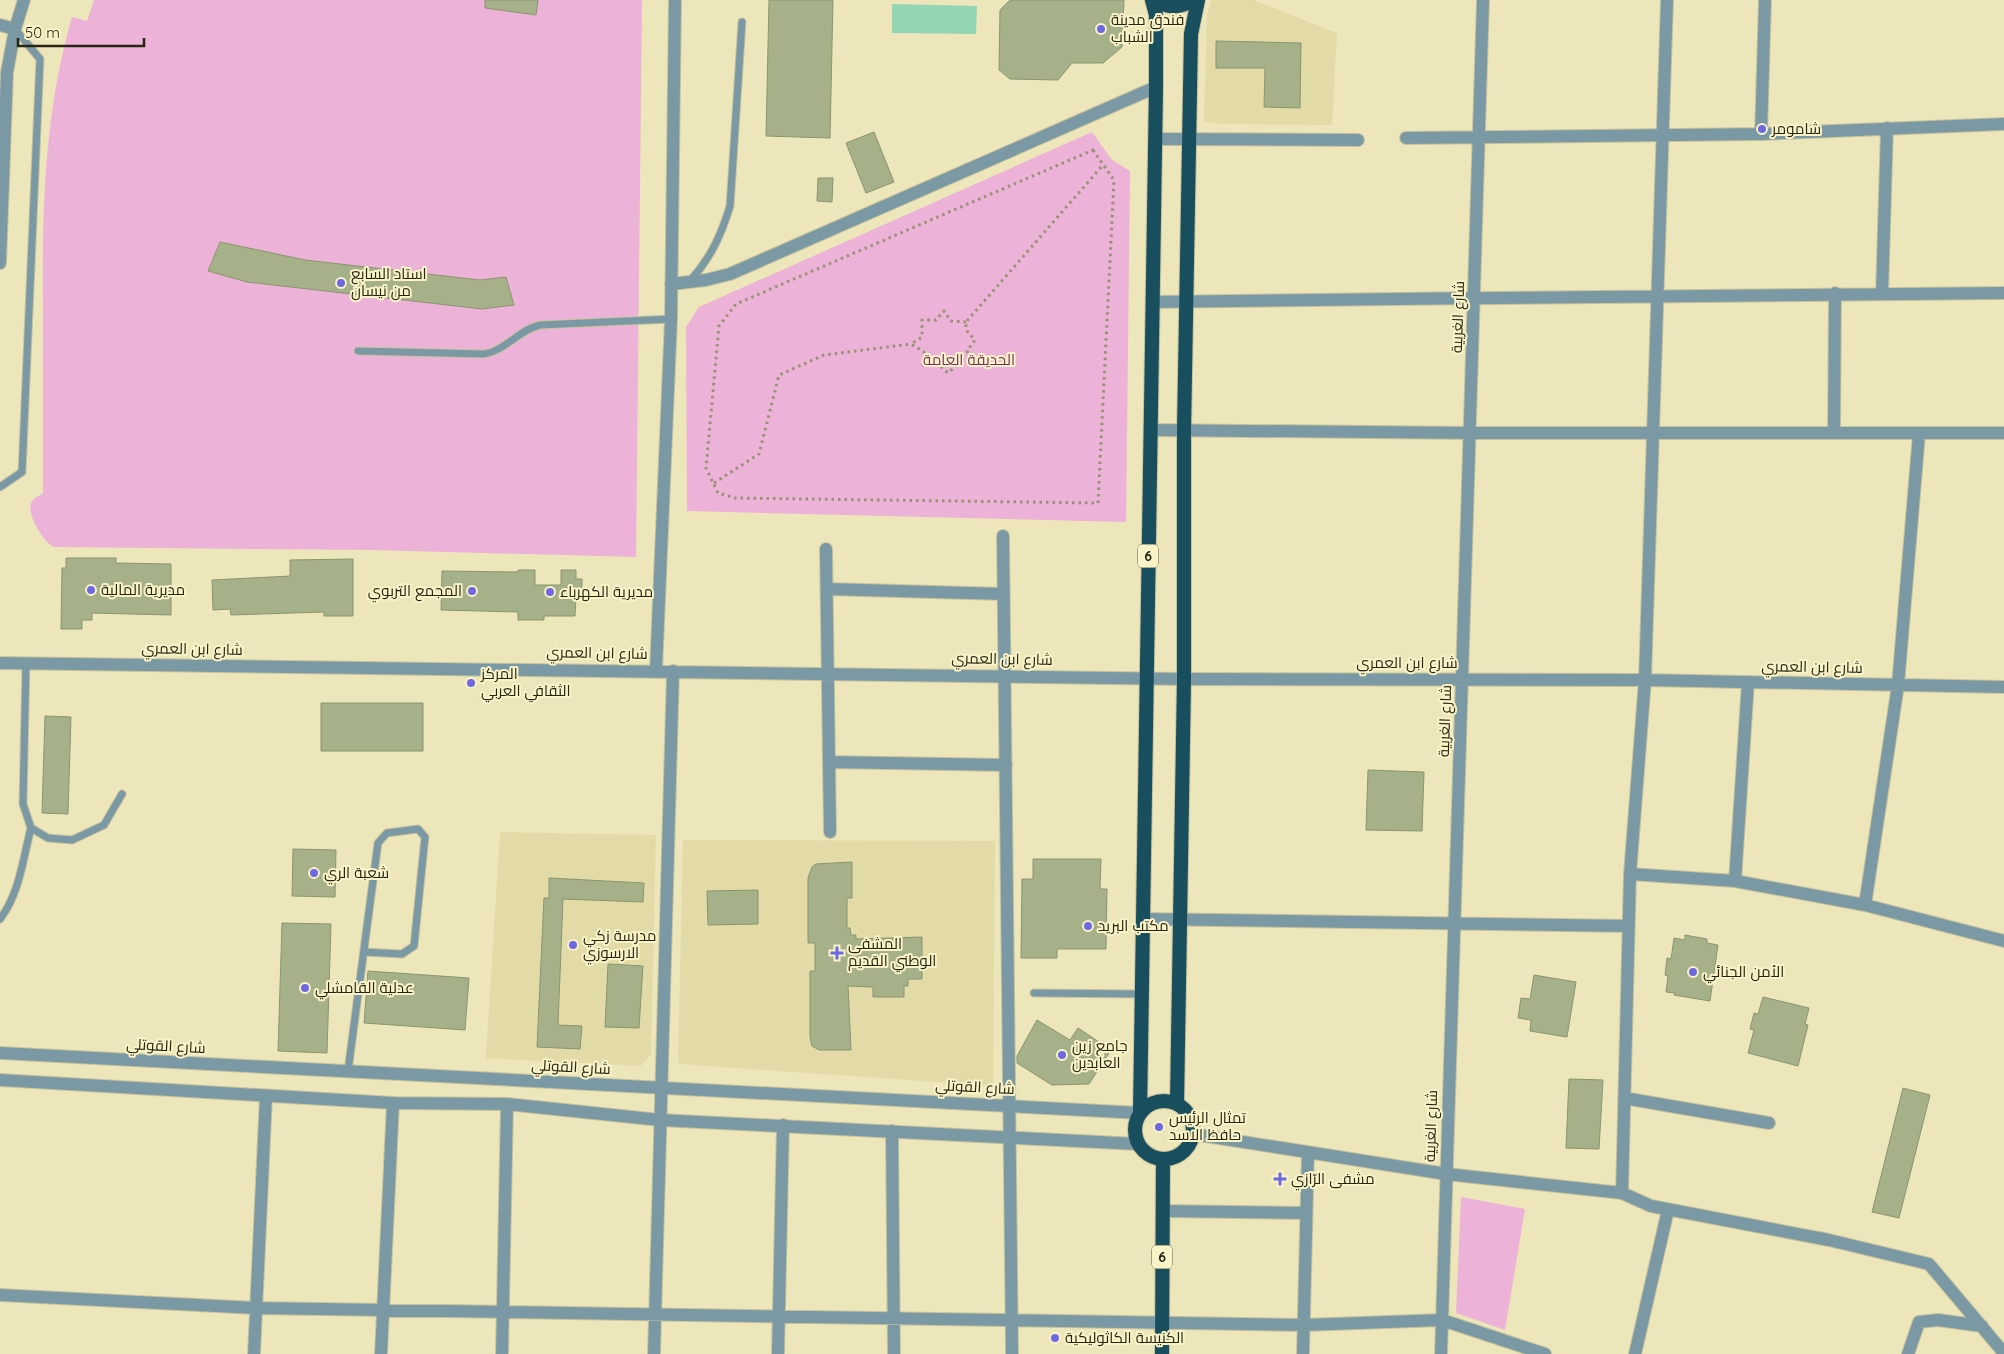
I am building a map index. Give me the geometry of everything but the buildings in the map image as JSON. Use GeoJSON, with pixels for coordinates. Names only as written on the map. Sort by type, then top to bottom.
{"type":"FeatureCollection","features":[{"type":"Feature","properties":{"kind":"highway","name":"6"},"geometry":{"type":"LineString","coordinates":[[1154,0],[1162,4],[1176,6],[1192,0]]}},
{"type":"Feature","properties":{"kind":"highway","name":"6"},"geometry":{"type":"LineString","coordinates":[[1140,1113],[1156,87],[1156,15],[1154,0]]}},
{"type":"Feature","properties":{"kind":"highway"},"geometry":{"type":"LineString","coordinates":[[1177,1104],[1184,679],[1184,431],[1191,34],[1198,0]]}},
{"type":"Feature","properties":{"kind":"highway"},"geometry":{"type":"LineString","coordinates":[[1157,1102],[1177,1104],[1189,1116],[1193,1134],[1186,1149],[1180,1155],[1163,1160],[1153,1158],[1138,1144],[1135,1134],[1135,1123],[1140,1113],[1157,1102]]}},
{"type":"Feature","properties":{"kind":"highway","name":"6"},"geometry":{"type":"LineString","coordinates":[[1162,1354],[1163,1160]]}},
{"type":"Feature","properties":{"kind":"street"},"geometry":{"type":"LineString","coordinates":[[0,262],[8,72],[15,29],[24,0]]}},
{"type":"Feature","properties":{"kind":"street"},"geometry":{"type":"LineString","coordinates":[[656,670],[671,319],[675,0]]}},
{"type":"Feature","properties":{"kind":"street","name":"شارع الغربية"},"geometry":{"type":"LineString","coordinates":[[1441,1354],[1483,0]]}},
{"type":"Feature","properties":{"kind":"street"},"geometry":{"type":"LineString","coordinates":[[1622,1192],[1630,874],[1645,680],[1667,0]]}},
{"type":"Feature","properties":{"kind":"street"},"geometry":{"type":"LineString","coordinates":[[1761,134],[1765,0]]}},
{"type":"Feature","properties":{"kind":"street"},"geometry":{"type":"LineString","coordinates":[[0,25],[15,29]]}},
{"type":"Feature","properties":{"kind":"street"},"geometry":{"type":"LineString","coordinates":[[671,284],[730,274],[1156,87]]}},
{"type":"Feature","properties":{"kind":"street"},"geometry":{"type":"LineString","coordinates":[[1406,138],[1761,134],[2004,124]]}},
{"type":"Feature","properties":{"kind":"street"},"geometry":{"type":"LineString","coordinates":[[1882,294],[1887,128]]}},
{"type":"Feature","properties":{"kind":"street"},"geometry":{"type":"LineString","coordinates":[[1155,139],[1358,140]]}},
{"type":"Feature","properties":{"kind":"street"},"geometry":{"type":"LineString","coordinates":[[1834,433],[1835,293]]}},
{"type":"Feature","properties":{"kind":"street"},"geometry":{"type":"LineString","coordinates":[[1152,302],[1657,297],[1835,293],[2004,293]]}},
{"type":"Feature","properties":{"kind":"street"},"geometry":{"type":"LineString","coordinates":[[1150,430],[1653,434],[2004,433]]}},
{"type":"Feature","properties":{"kind":"street"},"geometry":{"type":"LineString","coordinates":[[1865,906],[1898,686],[1919,434]]}},
{"type":"Feature","properties":{"kind":"street"},"geometry":{"type":"LineString","coordinates":[[1003,536],[1012,1354]]}},
{"type":"Feature","properties":{"kind":"street"},"geometry":{"type":"LineString","coordinates":[[826,549],[830,832]]}},
{"type":"Feature","properties":{"kind":"street"},"geometry":{"type":"LineString","coordinates":[[827,589],[1004,594]]}},
{"type":"Feature","properties":{"kind":"street","name":"شارع ابن العمري"},"geometry":{"type":"LineString","coordinates":[[0,663],[656,670],[1184,679],[1645,680],[2004,687]]}},
{"type":"Feature","properties":{"kind":"street"},"geometry":{"type":"LineString","coordinates":[[654,1354],[673,671]]}},
{"type":"Feature","properties":{"kind":"street"},"geometry":{"type":"LineString","coordinates":[[1735,881],[1748,682]]}},
{"type":"Feature","properties":{"kind":"street"},"geometry":{"type":"LineString","coordinates":[[829,762],[1006,765]]}},
{"type":"Feature","properties":{"kind":"street"},"geometry":{"type":"LineString","coordinates":[[1630,874],[1735,881],[1865,906],[2004,941]]}},
{"type":"Feature","properties":{"kind":"street"},"geometry":{"type":"LineString","coordinates":[[1142,919],[1629,926]]}},
{"type":"Feature","properties":{"kind":"street","name":"شارع القوتلي"},"geometry":{"type":"LineString","coordinates":[[0,1053],[1140,1113]]}},
{"type":"Feature","properties":{"kind":"street"},"geometry":{"type":"LineString","coordinates":[[0,1080],[393,1103],[507,1104],[660,1120],[1010,1136],[1138,1144]]}},
{"type":"Feature","properties":{"kind":"street"},"geometry":{"type":"LineString","coordinates":[[254,1354],[266,1096]]}},
{"type":"Feature","properties":{"kind":"street"},"geometry":{"type":"LineString","coordinates":[[1624,1098],[1769,1123]]}},
{"type":"Feature","properties":{"kind":"street"},"geometry":{"type":"LineString","coordinates":[[381,1354],[393,1103]]}},
{"type":"Feature","properties":{"kind":"street"},"geometry":{"type":"LineString","coordinates":[[502,1354],[507,1104]]}},
{"type":"Feature","properties":{"kind":"street"},"geometry":{"type":"LineString","coordinates":[[778,1354],[783,1125]]}},
{"type":"Feature","properties":{"kind":"street"},"geometry":{"type":"LineString","coordinates":[[892,1131],[894,1354]]}},
{"type":"Feature","properties":{"kind":"street"},"geometry":{"type":"LineString","coordinates":[[1193,1134],[1446,1174],[1622,1192],[1651,1206],[1668,1210],[1829,1240],[1929,1264],[2004,1353]]}},
{"type":"Feature","properties":{"kind":"street"},"geometry":{"type":"LineString","coordinates":[[1303,1354],[1308,1152]]}},
{"type":"Feature","properties":{"kind":"street"},"geometry":{"type":"LineString","coordinates":[[1635,1354],[1668,1210]]}},
{"type":"Feature","properties":{"kind":"street"},"geometry":{"type":"LineString","coordinates":[[1163,1211],[1306,1213]]}},
{"type":"Feature","properties":{"kind":"street"},"geometry":{"type":"LineString","coordinates":[[0,1295],[256,1308],[655,1315],[1304,1325],[1442,1320],[1545,1354]]}},
{"type":"Feature","properties":{"kind":"street"},"geometry":{"type":"LineString","coordinates":[[1908,1354],[1919,1322],[1938,1320],[1982,1326]]}},
{"type":"Feature","properties":{"kind":"lane"},"geometry":{"type":"LineString","coordinates":[[688,282],[706,262],[722,233],[730,206],[742,22]]}},
{"type":"Feature","properties":{"kind":"lane"},"geometry":{"type":"LineString","coordinates":[[0,487],[22,472],[40,60],[15,29]]}},
{"type":"Feature","properties":{"kind":"lane"},"geometry":{"type":"LineString","coordinates":[[358,351],[484,354],[500,350],[521,332],[540,325],[671,319]]}},
{"type":"Feature","properties":{"kind":"lane"},"geometry":{"type":"LineString","coordinates":[[0,918],[7,910],[18,882],[31,828],[23,804],[26,663]]}},
{"type":"Feature","properties":{"kind":"lane"},"geometry":{"type":"LineString","coordinates":[[31,828],[48,838],[72,840],[104,825],[122,794]]}},
{"type":"Feature","properties":{"kind":"lane"},"geometry":{"type":"LineString","coordinates":[[348,1071],[378,843],[387,833],[418,829],[424,837],[414,946],[402,954],[364,952]]}},
{"type":"Feature","properties":{"kind":"lane"},"geometry":{"type":"LineString","coordinates":[[1034,993],[1142,994]]}},
{"type":"Feature","properties":{"kind":"path"},"geometry":{"type":"LineString","coordinates":[[1093,150],[1103,165],[1114,180],[1098,504],[736,498],[718,493],[706,468],[719,326],[736,304],[1093,150]]}},
{"type":"Feature","properties":{"kind":"path"},"geometry":{"type":"LineString","coordinates":[[911,344],[924,352],[923,365],[939,365],[948,373],[959,364],[974,364],[967,351],[975,340],[966,330],[966,322],[1103,165]]}},
{"type":"Feature","properties":{"kind":"path"},"geometry":{"type":"LineString","coordinates":[[714,483],[759,454],[779,375],[824,355],[911,344],[922,337],[922,320],[936,320],[944,311],[951,321],[966,322]]}},
{"type":"Feature","properties":{"kind":"shaded area"},"geometry":{"type":"Polygon","coordinates":[[[1212,0],[1253,0],[1337,33],[1332,125],[1222,124],[1204,121],[1207,15],[1212,0]]]}},
{"type":"Feature","properties":{"kind":"shaded area"},"geometry":{"type":"Polygon","coordinates":[[[892,4],[977,6],[976,34],[892,33],[892,4]]]}},
{"type":"Feature","properties":{"kind":"shaded area","name":"مدرسة زكي الارسوزي"},"geometry":{"type":"Polygon","coordinates":[[[500,832],[656,835],[651,1054],[641,1066],[486,1058],[500,832]]]}},
{"type":"Feature","properties":{"kind":"shaded area","name":"المشفى الوطني القديم"},"geometry":{"type":"Polygon","coordinates":[[[683,840],[995,841],[993,1086],[678,1064],[683,840]]]}},
{"type":"Feature","properties":{"kind":"green space","name":"استاد السابع من نيسان"},"geometry":{"type":"Polygon","coordinates":[[[94,0],[642,0],[636,557],[372,550],[54,547],[45,540],[37,528],[30,508],[33,500],[43,493],[43,237],[50,126],[63,53],[72,17],[87,21],[94,0]]]}},
{"type":"Feature","properties":{"kind":"green space","name":"الحديقة العامة"},"geometry":{"type":"Polygon","coordinates":[[[1092,132],[1112,160],[1130,171],[1126,522],[687,511],[686,327],[699,307],[1092,132]]]}},
{"type":"Feature","properties":{"kind":"green space"},"geometry":{"type":"Polygon","coordinates":[[[1461,1197],[1525,1209],[1505,1330],[1456,1313],[1461,1197]]]}},
{"type":"Feature","properties":{"kind":"place","name":"فندق مدينة الشباب"},"geometry":{"type":"Point","coordinates":[1101,29]}},
{"type":"Feature","properties":{"kind":"place","name":"شامومر"},"geometry":{"type":"Point","coordinates":[1762,129]}},
{"type":"Feature","properties":{"kind":"place","name":"استاد السابع من نيسان"},"geometry":{"type":"Point","coordinates":[341,283]}},
{"type":"Feature","properties":{"kind":"place","name":"مديرية المالية"},"geometry":{"type":"Point","coordinates":[91,590]}},
{"type":"Feature","properties":{"kind":"place","name":"المجمع التربوي"},"geometry":{"type":"Point","coordinates":[472,591]}},
{"type":"Feature","properties":{"kind":"place","name":"مديرية الكهرباء"},"geometry":{"type":"Point","coordinates":[550,592]}},
{"type":"Feature","properties":{"kind":"place","name":"المركز الثقافي العربي"},"geometry":{"type":"Point","coordinates":[471,683]}},
{"type":"Feature","properties":{"kind":"place","name":"شعبة الري"},"geometry":{"type":"Point","coordinates":[314,873]}},
{"type":"Feature","properties":{"kind":"place","name":"مكتب البريد"},"geometry":{"type":"Point","coordinates":[1088,926]}},
{"type":"Feature","properties":{"kind":"place","name":"مدرسة زكي الارسوزي"},"geometry":{"type":"Point","coordinates":[573,945]}},
{"type":"Feature","properties":{"kind":"place","name":"المشفى الوطني القديم"},"geometry":{"type":"Point","coordinates":[837,953]}},
{"type":"Feature","properties":{"kind":"place","name":"الأمن الجنائي"},"geometry":{"type":"Point","coordinates":[1693,972]}},
{"type":"Feature","properties":{"kind":"place","name":"عدلية القامشلي"},"geometry":{"type":"Point","coordinates":[305,988]}},
{"type":"Feature","properties":{"kind":"place","name":"جامع زين العابدين"},"geometry":{"type":"Point","coordinates":[1062,1055]}},
{"type":"Feature","properties":{"kind":"place","name":"تمثال الرئيس حافظ الاسد"},"geometry":{"type":"Point","coordinates":[1159,1127]}},
{"type":"Feature","properties":{"kind":"place","name":"مشفى الرّازي"},"geometry":{"type":"Point","coordinates":[1280,1179]}},
{"type":"Feature","properties":{"kind":"place","name":"الكنيسة الكاثوليكية"},"geometry":{"type":"Point","coordinates":[1055,1338]}}]}
